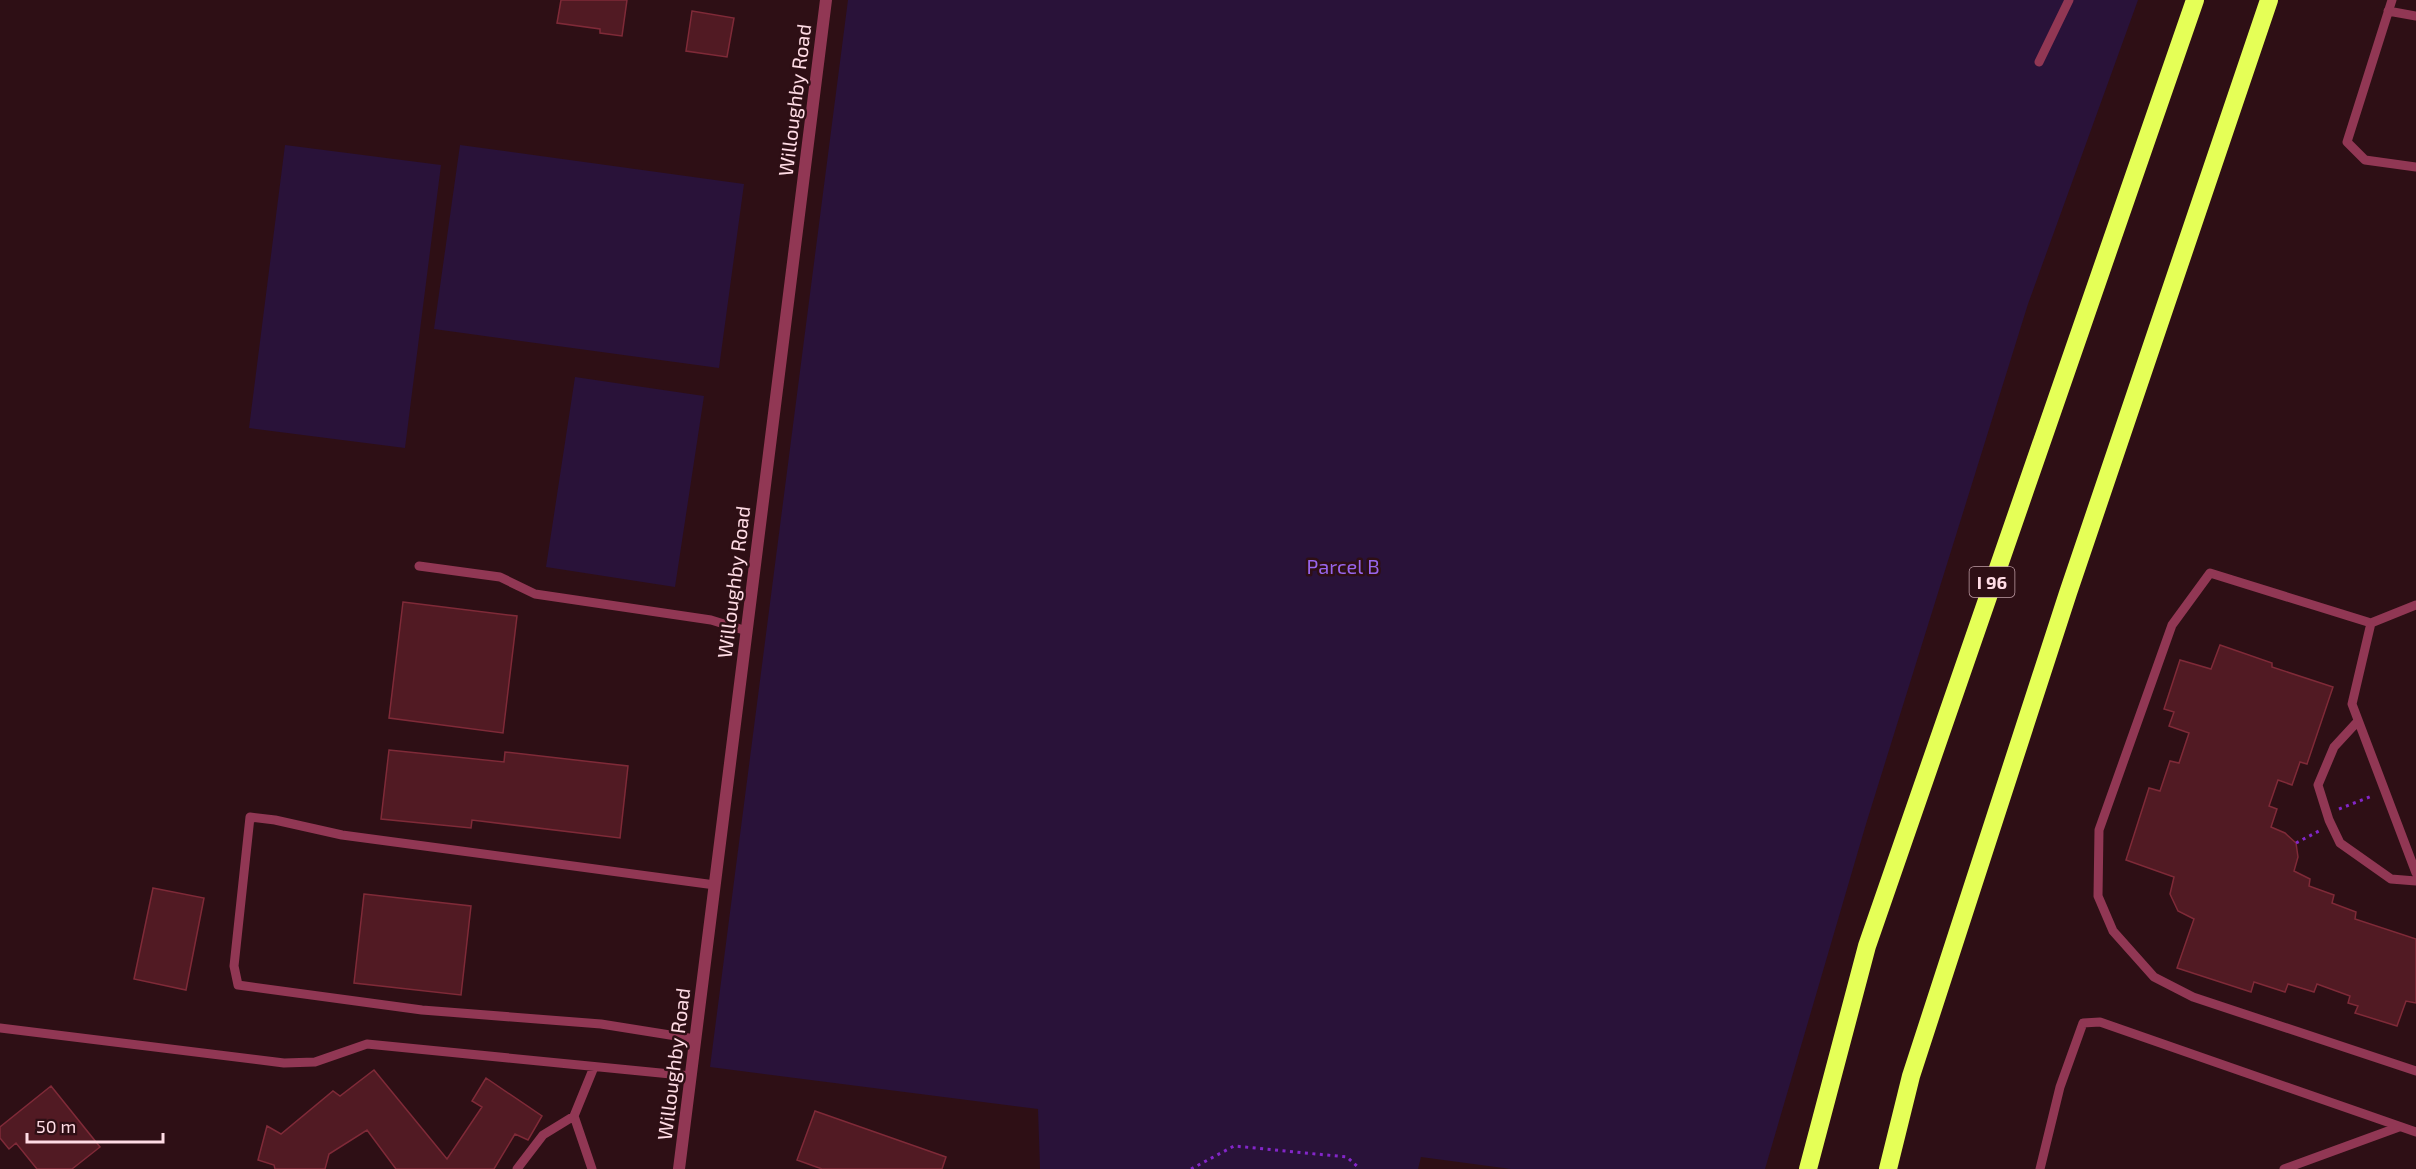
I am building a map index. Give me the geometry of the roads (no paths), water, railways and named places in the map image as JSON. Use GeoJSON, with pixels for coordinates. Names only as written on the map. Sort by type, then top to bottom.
{"type":"FeatureCollection","features":[{"type":"Feature","properties":{"kind":"highway","name":"I 96"},"geometry":{"type":"LineString","coordinates":[[1808,1169],[1867,946],[2195,0]]}},
{"type":"Feature","properties":{"kind":"highway"},"geometry":{"type":"LineString","coordinates":[[1888,1169],[1911,1076],[2060,616],[2269,0]]}},
{"type":"Feature","properties":{"kind":"street","name":"Willoughby Road"},"geometry":{"type":"LineString","coordinates":[[679,1169],[826,0]]}},
{"type":"Feature","properties":{"kind":"lane"},"geometry":{"type":"LineString","coordinates":[[2039,62],[2069,0]]}},
{"type":"Feature","properties":{"kind":"lane"},"geometry":{"type":"LineString","coordinates":[[2391,0],[2347,142],[2365,160],[2416,167]]}},
{"type":"Feature","properties":{"kind":"lane"},"geometry":{"type":"LineString","coordinates":[[2388,11],[2416,16]]}},
{"type":"Feature","properties":{"kind":"lane"},"geometry":{"type":"LineString","coordinates":[[419,566],[500,577],[535,594],[711,620],[747,631]]}},
{"type":"Feature","properties":{"kind":"lane"},"geometry":{"type":"LineString","coordinates":[[2416,605],[2371,623],[2210,573],[2172,625],[2099,830],[2098,896],[2113,931],[2154,977],[2193,997],[2416,1071]]}},
{"type":"Feature","properties":{"kind":"lane"},"geometry":{"type":"LineString","coordinates":[[2371,623],[2352,705],[2416,873]]}},
{"type":"Feature","properties":{"kind":"lane"},"geometry":{"type":"LineString","coordinates":[[2358,721],[2334,747],[2318,785],[2329,820],[2340,843],[2391,879],[2416,881]]}},
{"type":"Feature","properties":{"kind":"lane"},"geometry":{"type":"LineString","coordinates":[[695,1039],[601,1024],[422,1010],[238,984],[234,966],[250,817],[275,820],[342,835],[715,885]]}},
{"type":"Feature","properties":{"kind":"lane"},"geometry":{"type":"LineString","coordinates":[[2040,1169],[2060,1087],[2084,1023],[2100,1022],[2416,1132]]}},
{"type":"Feature","properties":{"kind":"lane"},"geometry":{"type":"LineString","coordinates":[[0,1028],[284,1063],[315,1062],[366,1044],[691,1077]]}},
{"type":"Feature","properties":{"kind":"lane"},"geometry":{"type":"LineString","coordinates":[[517,1169],[543,1135],[574,1116],[594,1067]]}},
{"type":"Feature","properties":{"kind":"lane"},"geometry":{"type":"LineString","coordinates":[[574,1116],[592,1169]]}},
{"type":"Feature","properties":{"kind":"lane"},"geometry":{"type":"LineString","coordinates":[[2284,1169],[2399,1126]]}},
{"type":"Feature","properties":{"kind":"park label","name":"Parcel B"},"geometry":{"type":"Point","coordinates":[1343,566]}}]}
